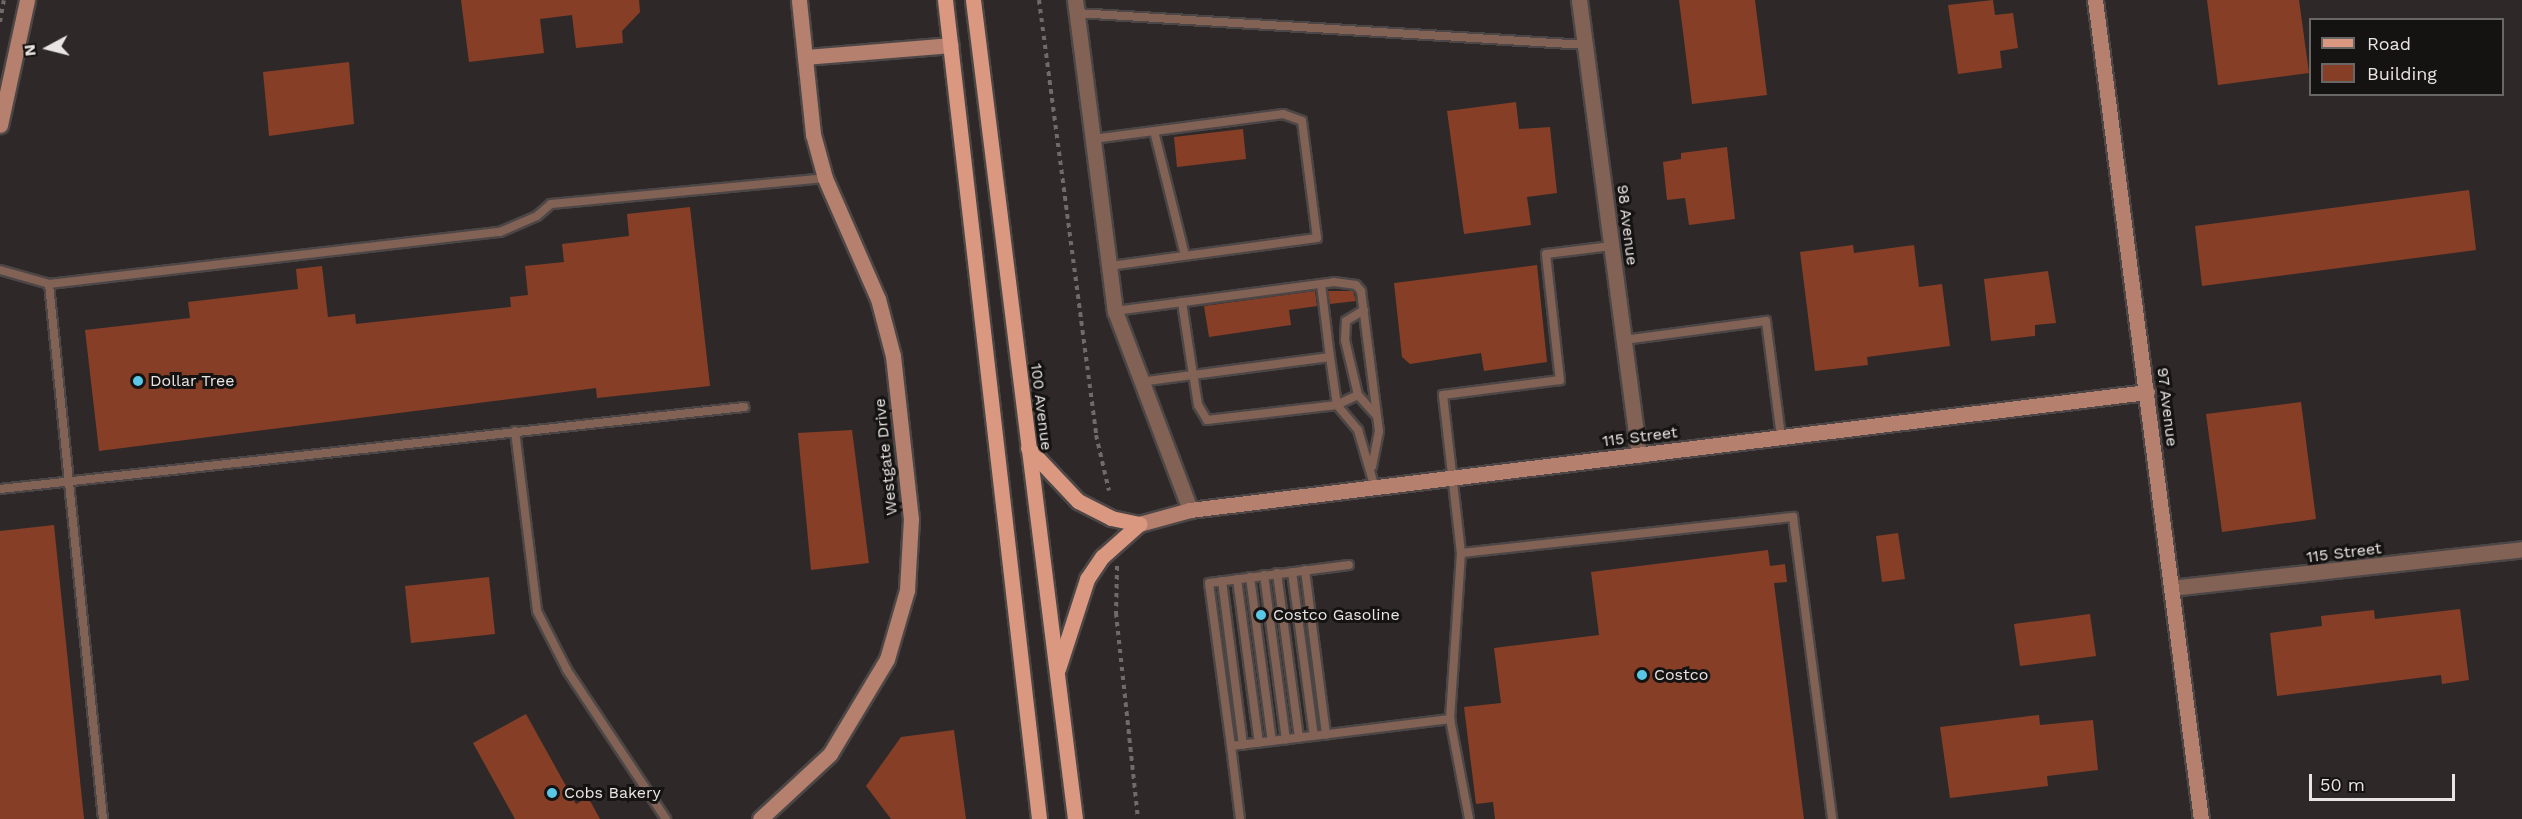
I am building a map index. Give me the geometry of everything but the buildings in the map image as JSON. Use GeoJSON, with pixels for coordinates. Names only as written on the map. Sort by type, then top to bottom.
{"type":"FeatureCollection","features":[{"type":"Feature","properties":{"kind":"main road"},"geometry":{"type":"LineString","coordinates":[[945,0],[1039,819]]}},
{"type":"Feature","properties":{"kind":"main road","name":"100 Avenue"},"geometry":{"type":"LineString","coordinates":[[973,0],[1075,819]]}},
{"type":"Feature","properties":{"kind":"main road"},"geometry":{"type":"LineString","coordinates":[[1028,448],[1078,501],[1111,518],[1139,524]]}},
{"type":"Feature","properties":{"kind":"main road"},"geometry":{"type":"LineString","coordinates":[[1056,678],[1087,579],[1102,557],[1139,524]]}},
{"type":"Feature","properties":{"kind":"street"},"geometry":{"type":"LineString","coordinates":[[0,125],[27,0]]}},
{"type":"Feature","properties":{"kind":"street","name":"Westgate Drive"},"geometry":{"type":"LineString","coordinates":[[760,819],[830,754],[852,724],[887,659],[907,590],[911,519],[893,356],[878,299],[825,178],[813,134],[798,0]]}},
{"type":"Feature","properties":{"kind":"street","name":"98 Avenue"},"geometry":{"type":"LineString","coordinates":[[1579,0],[1639,455]]}},
{"type":"Feature","properties":{"kind":"street","name":"97 Avenue"},"geometry":{"type":"LineString","coordinates":[[2095,0],[2201,819]]}},
{"type":"Feature","properties":{"kind":"street"},"geometry":{"type":"LineString","coordinates":[[1076,6],[1115,311],[1139,382],[1190,510]]}},
{"type":"Feature","properties":{"kind":"street"},"geometry":{"type":"LineString","coordinates":[[805,57],[951,45]]}},
{"type":"Feature","properties":{"kind":"street","name":"115 Street"},"geometry":{"type":"LineString","coordinates":[[1139,524],[1190,510],[1452,481],[1639,455],[2147,392]]}},
{"type":"Feature","properties":{"kind":"street","name":"115 Street"},"geometry":{"type":"LineString","coordinates":[[2171,588],[2522,549]]}},
{"type":"Feature","properties":{"kind":"lane"},"geometry":{"type":"LineString","coordinates":[[1076,6],[1585,45]]}},
{"type":"Feature","properties":{"kind":"lane"},"geometry":{"type":"LineString","coordinates":[[1093,140],[1283,114],[1302,121],[1317,238],[1109,266]]}},
{"type":"Feature","properties":{"kind":"lane"},"geometry":{"type":"LineString","coordinates":[[1154,131],[1185,255]]}},
{"type":"Feature","properties":{"kind":"lane"},"geometry":{"type":"LineString","coordinates":[[0,270],[49,284],[500,232],[537,216],[551,204],[825,178]]}},
{"type":"Feature","properties":{"kind":"lane"},"geometry":{"type":"LineString","coordinates":[[1469,819],[1450,720],[1461,553],[1443,395],[1560,380],[1546,254],[1611,246]]}},
{"type":"Feature","properties":{"kind":"lane"},"geometry":{"type":"LineString","coordinates":[[49,284],[103,819]]}},
{"type":"Feature","properties":{"kind":"lane"},"geometry":{"type":"LineString","coordinates":[[1115,311],[1321,284],[1356,285],[1364,310],[1377,416],[1372,466],[1375,488]]}},
{"type":"Feature","properties":{"kind":"lane"},"geometry":{"type":"LineString","coordinates":[[1321,284],[1337,405],[1358,430],[1372,466]]}},
{"type":"Feature","properties":{"kind":"lane"},"geometry":{"type":"LineString","coordinates":[[1182,302],[1202,414],[1213,422],[1337,405],[1358,395]]}},
{"type":"Feature","properties":{"kind":"lane"},"geometry":{"type":"LineString","coordinates":[[1364,310],[1352,315],[1344,330],[1358,395],[1377,416]]}},
{"type":"Feature","properties":{"kind":"lane"},"geometry":{"type":"LineString","coordinates":[[1624,340],[1766,321],[1781,437]]}},
{"type":"Feature","properties":{"kind":"lane"},"geometry":{"type":"LineString","coordinates":[[1139,382],[1330,357]]}},
{"type":"Feature","properties":{"kind":"lane"},"geometry":{"type":"LineString","coordinates":[[0,489],[744,407]]}},
{"type":"Feature","properties":{"kind":"lane"},"geometry":{"type":"LineString","coordinates":[[515,431],[537,611],[567,670],[666,819]]}},
{"type":"Feature","properties":{"kind":"lane"},"geometry":{"type":"LineString","coordinates":[[1461,553],[1793,517],[1832,819]]}},
{"type":"Feature","properties":{"kind":"lane"},"geometry":{"type":"LineString","coordinates":[[1240,819],[1209,583],[1349,565]]}},
{"type":"Feature","properties":{"kind":"lane"},"geometry":{"type":"LineString","coordinates":[[1305,570],[1326,735]]}},
{"type":"Feature","properties":{"kind":"lane"},"geometry":{"type":"LineString","coordinates":[[1292,572],[1314,736]]}},
{"type":"Feature","properties":{"kind":"lane"},"geometry":{"type":"LineString","coordinates":[[1277,573],[1299,738]]}},
{"type":"Feature","properties":{"kind":"lane"},"geometry":{"type":"LineString","coordinates":[[1264,575],[1286,740]]}},
{"type":"Feature","properties":{"kind":"lane"},"geometry":{"type":"LineString","coordinates":[[1250,577],[1272,741]]}},
{"type":"Feature","properties":{"kind":"lane"},"geometry":{"type":"LineString","coordinates":[[1237,579],[1260,743]]}},
{"type":"Feature","properties":{"kind":"lane"},"geometry":{"type":"LineString","coordinates":[[1222,581],[1244,745]]}},
{"type":"Feature","properties":{"kind":"lane"},"geometry":{"type":"LineString","coordinates":[[1231,747],[1450,720]]}},
{"type":"Feature","properties":{"kind":"path"},"geometry":{"type":"LineString","coordinates":[[0,22],[4,0]]}},
{"type":"Feature","properties":{"kind":"path"},"geometry":{"type":"LineString","coordinates":[[1039,0],[1096,435],[1109,491]]}},
{"type":"Feature","properties":{"kind":"path"},"geometry":{"type":"LineString","coordinates":[[1116,565],[1116,613],[1138,819]]}},
{"type":"Feature","properties":{"kind":"place","name":"Dollar Tree"},"geometry":{"type":"Point","coordinates":[138,381]}},
{"type":"Feature","properties":{"kind":"place","name":"Costco Gasoline"},"geometry":{"type":"Point","coordinates":[1261,615]}},
{"type":"Feature","properties":{"kind":"place","name":"Costco"},"geometry":{"type":"Point","coordinates":[1642,675]}},
{"type":"Feature","properties":{"kind":"place","name":"Cobs Bakery"},"geometry":{"type":"Point","coordinates":[552,793]}}]}
